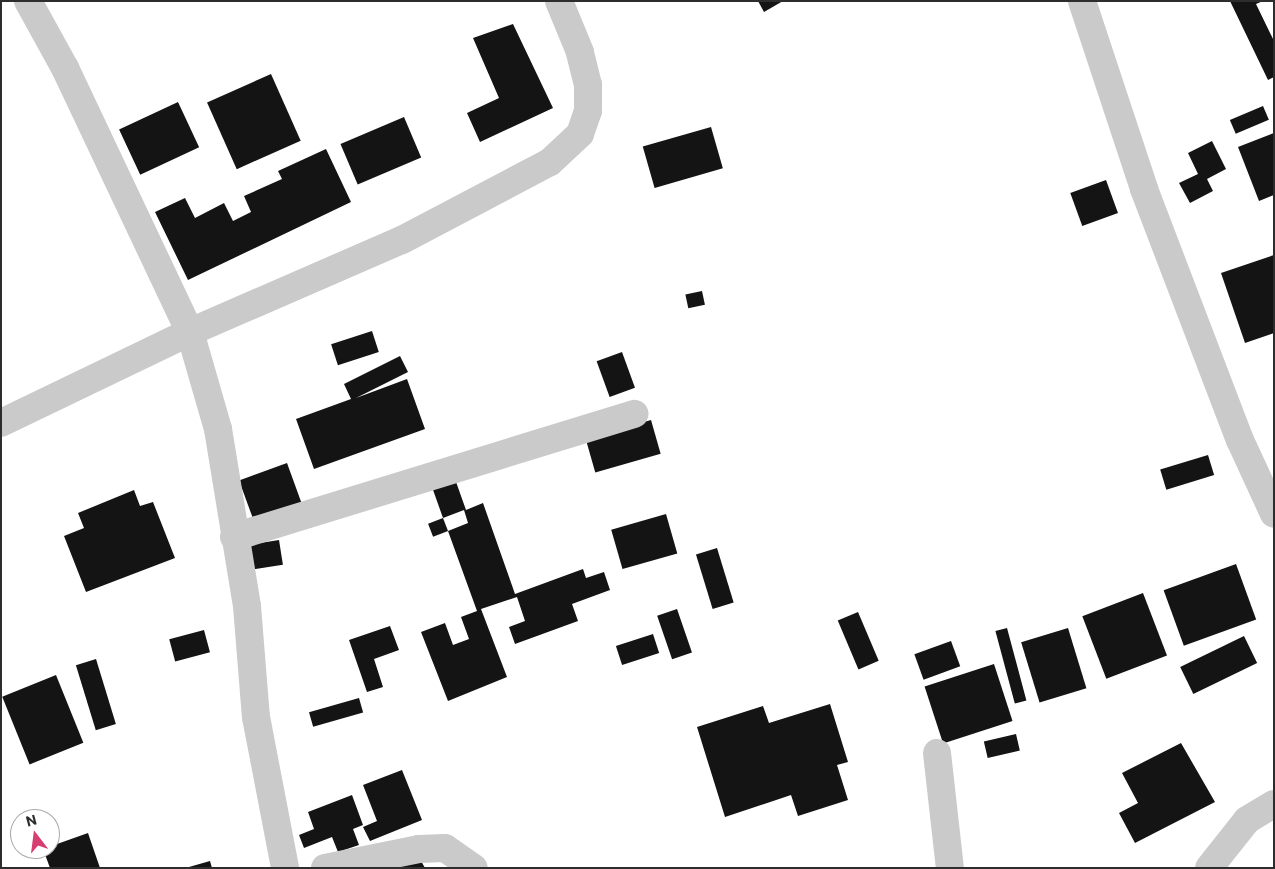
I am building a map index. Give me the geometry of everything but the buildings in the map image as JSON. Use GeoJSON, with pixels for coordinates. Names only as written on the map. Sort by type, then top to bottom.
{"type":"FeatureCollection","features":[{"type":"Feature","properties":{"kind":"street"},"geometry":{"type":"LineString","coordinates":[[28,1],[65,68],[190,332],[218,429],[234,537],[247,606],[256,717],[285,868]]}},
{"type":"Feature","properties":{"kind":"street"},"geometry":{"type":"LineString","coordinates":[[1,423],[190,332],[402,240],[550,162],[580,134],[588,111],[588,85],[580,52],[559,1]]}},
{"type":"Feature","properties":{"kind":"street"},"geometry":{"type":"LineString","coordinates":[[1082,1],[1148,198],[1240,440],[1274,514]]}},
{"type":"Feature","properties":{"kind":"street"},"geometry":{"type":"LineString","coordinates":[[234,537],[635,414]]}},
{"type":"Feature","properties":{"kind":"street"},"geometry":{"type":"LineString","coordinates":[[937,753],[950,868]]}},
{"type":"Feature","properties":{"kind":"street"},"geometry":{"type":"LineString","coordinates":[[1210,868],[1247,820],[1274,804]]}},
{"type":"Feature","properties":{"kind":"street"},"geometry":{"type":"LineString","coordinates":[[325,868],[418,849],[445,848],[474,868]]}}]}
